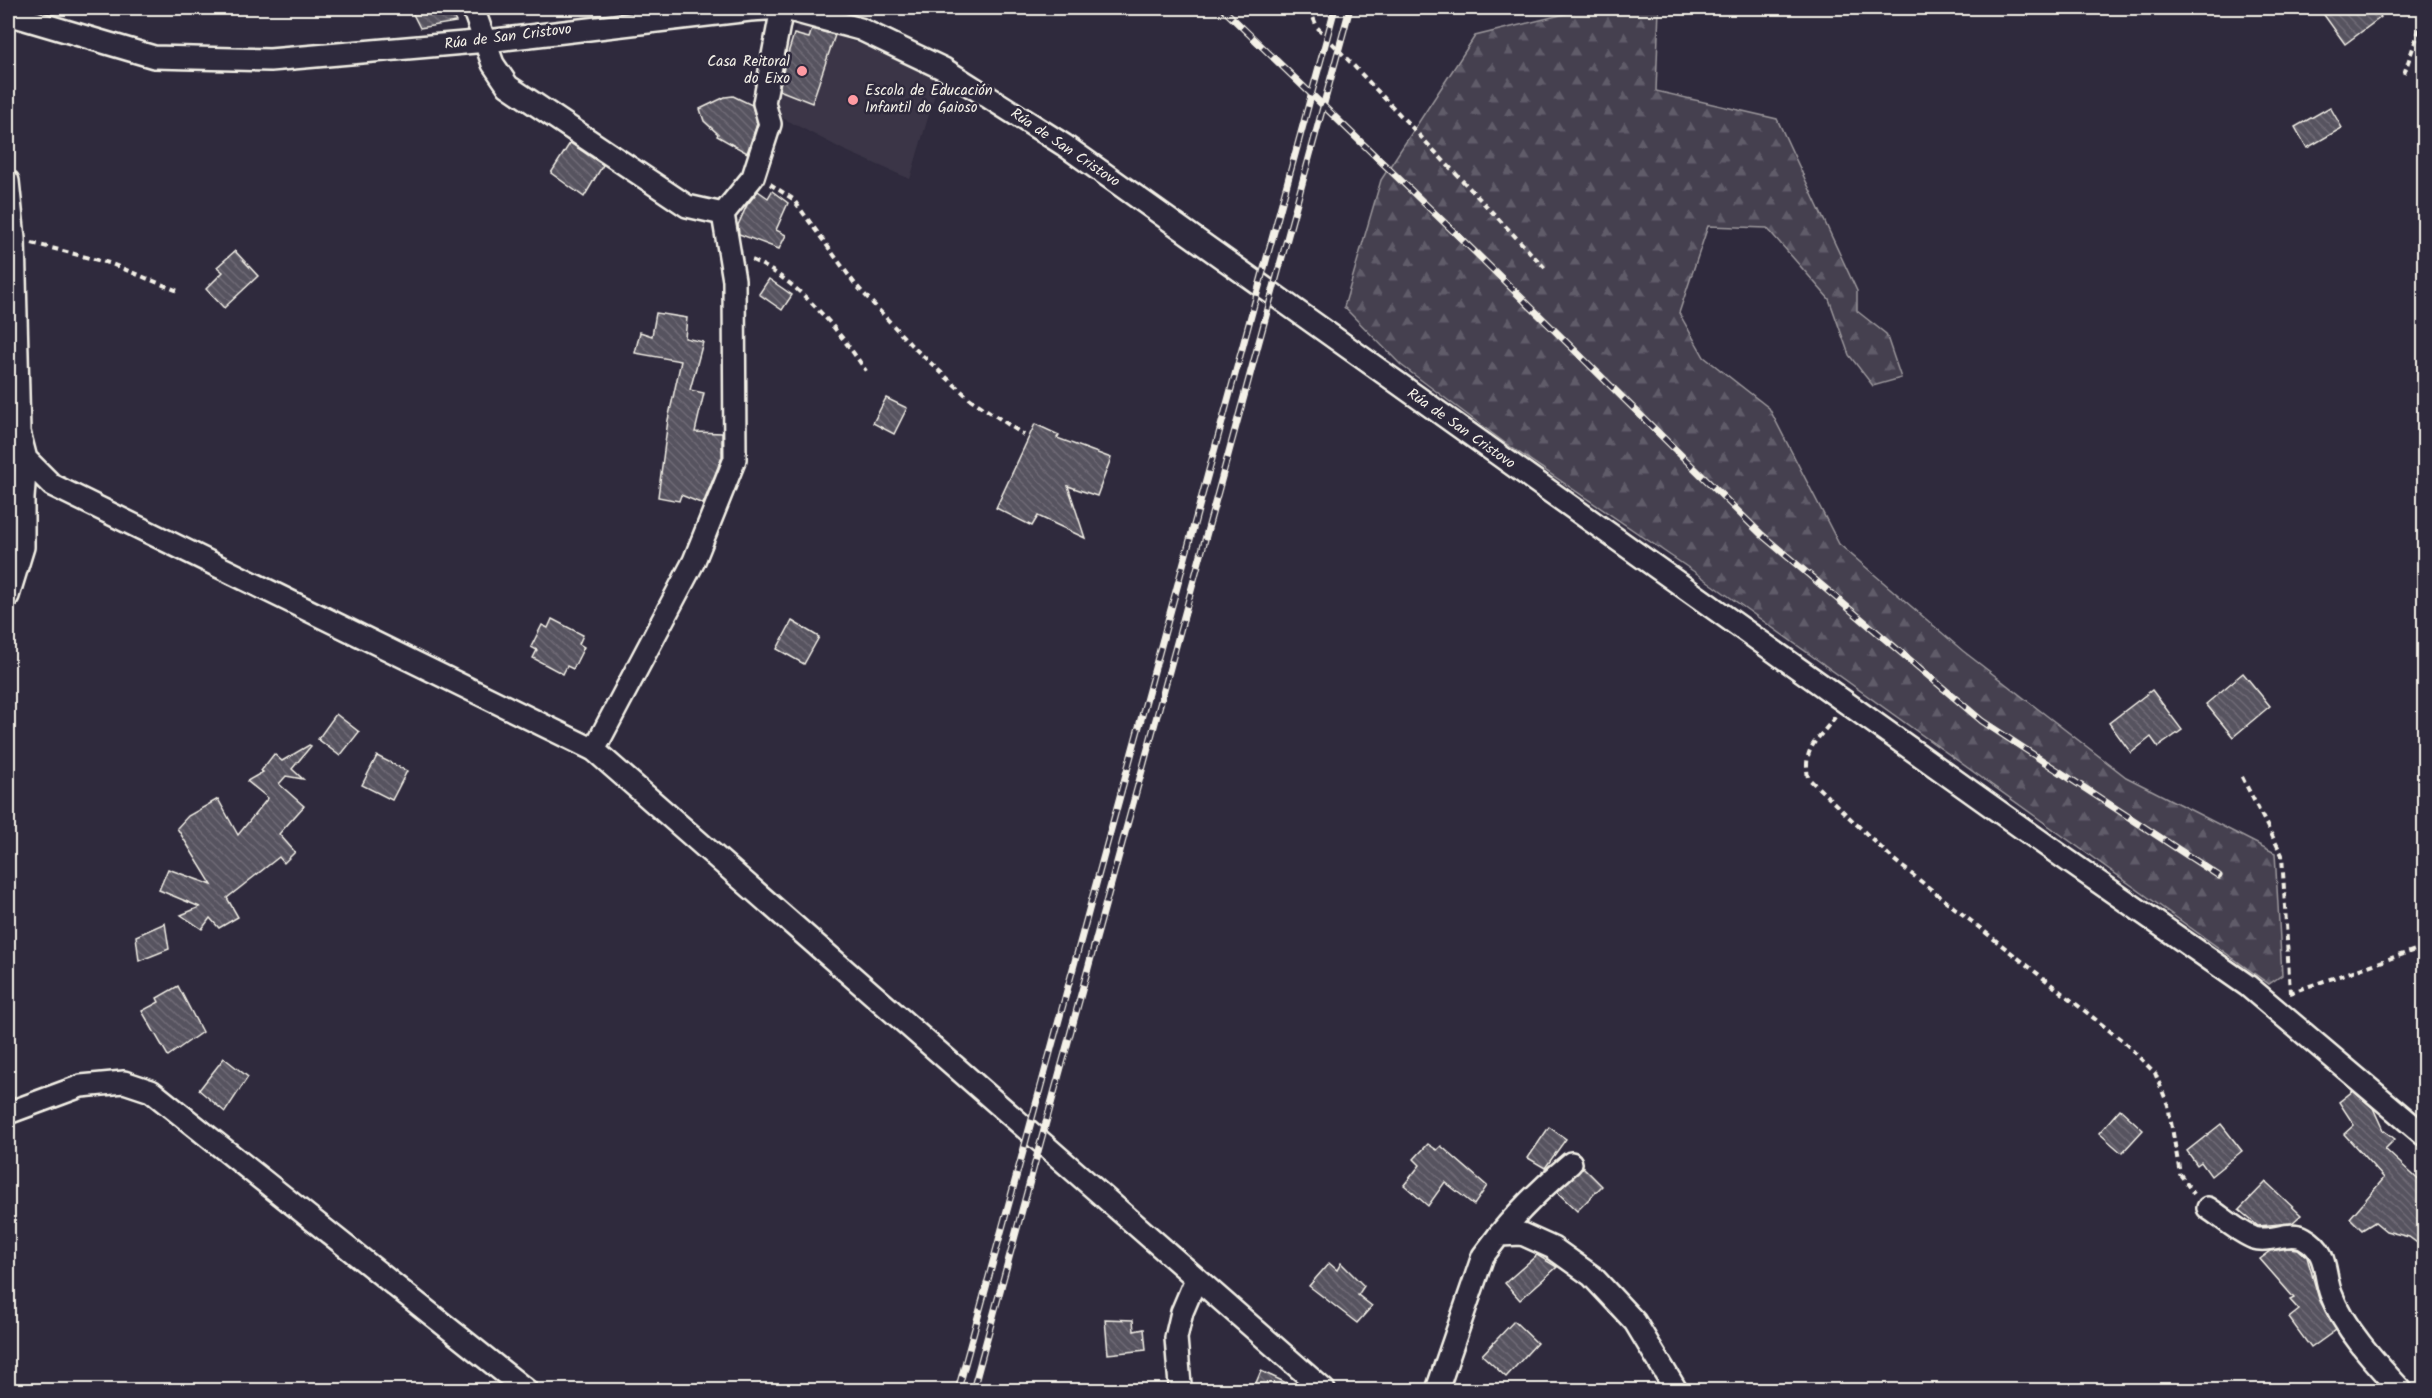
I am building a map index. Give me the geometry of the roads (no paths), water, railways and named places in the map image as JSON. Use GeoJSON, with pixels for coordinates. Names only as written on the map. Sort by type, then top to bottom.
{"type":"FeatureCollection","features":[{"type":"Feature","properties":{"kind":"street"},"geometry":{"type":"LineString","coordinates":[[473,8],[487,41],[493,64],[508,86],[687,206],[723,214]]}},
{"type":"Feature","properties":{"kind":"street"},"geometry":{"type":"LineString","coordinates":[[723,214],[753,177],[770,124],[764,103],[782,8]]}},
{"type":"Feature","properties":{"kind":"street","name":"Rúa de San Cristovo"},"geometry":{"type":"LineString","coordinates":[[8,14],[154,57],[270,60],[487,41],[738,11],[782,8],[860,28],[944,69],[1064,145],[2248,986],[2424,1135]]}},
{"type":"Feature","properties":{"kind":"street"},"geometry":{"type":"LineString","coordinates":[[8,181],[14,239],[19,432],[26,459],[23,547],[8,596]]}},
{"type":"Feature","properties":{"kind":"street"},"geometry":{"type":"LineString","coordinates":[[594,750],[694,561],[735,459],[734,280],[723,214]]}},
{"type":"Feature","properties":{"kind":"street"},"geometry":{"type":"LineString","coordinates":[[26,459],[52,485],[594,750],[1324,1390]]}},
{"type":"Feature","properties":{"kind":"street"},"geometry":{"type":"LineString","coordinates":[[8,1113],[81,1086],[124,1082],[151,1091],[526,1390]]}},
{"type":"Feature","properties":{"kind":"street"},"geometry":{"type":"LineString","coordinates":[[1437,1390],[1483,1256],[1536,1194],[1571,1163]]}},
{"type":"Feature","properties":{"kind":"street"},"geometry":{"type":"LineString","coordinates":[[2208,1208],[2254,1238],[2303,1237],[2315,1247],[2325,1263],[2330,1292],[2339,1311],[2370,1357],[2401,1390]]}},
{"type":"Feature","properties":{"kind":"street"},"geometry":{"type":"LineString","coordinates":[[1499,1235],[1522,1234],[1553,1248],[1592,1276],[1635,1322],[1676,1390]]}},
{"type":"Feature","properties":{"kind":"street"},"geometry":{"type":"LineString","coordinates":[[1180,1384],[1176,1338],[1182,1312],[1196,1279]]}},
{"type":"Feature","properties":{"kind":"railway"},"geometry":{"type":"LineString","coordinates":[[1222,8],[1477,254],[1762,535],[1982,721],[2219,876]]}},
{"type":"Feature","properties":{"kind":"railway"},"geometry":{"type":"LineString","coordinates":[[958,1390],[1335,8]]}},
{"type":"Feature","properties":{"kind":"railway"},"geometry":{"type":"LineString","coordinates":[[973,1390],[1350,8]]}},
{"type":"Feature","properties":{"kind":"place","name":"Casa Reitoral do Eixo"},"geometry":{"type":"Point","coordinates":[802,71]}},
{"type":"Feature","properties":{"kind":"place","name":"Escola de Educación Infantil do Gaioso"},"geometry":{"type":"Point","coordinates":[853,100]}}]}
